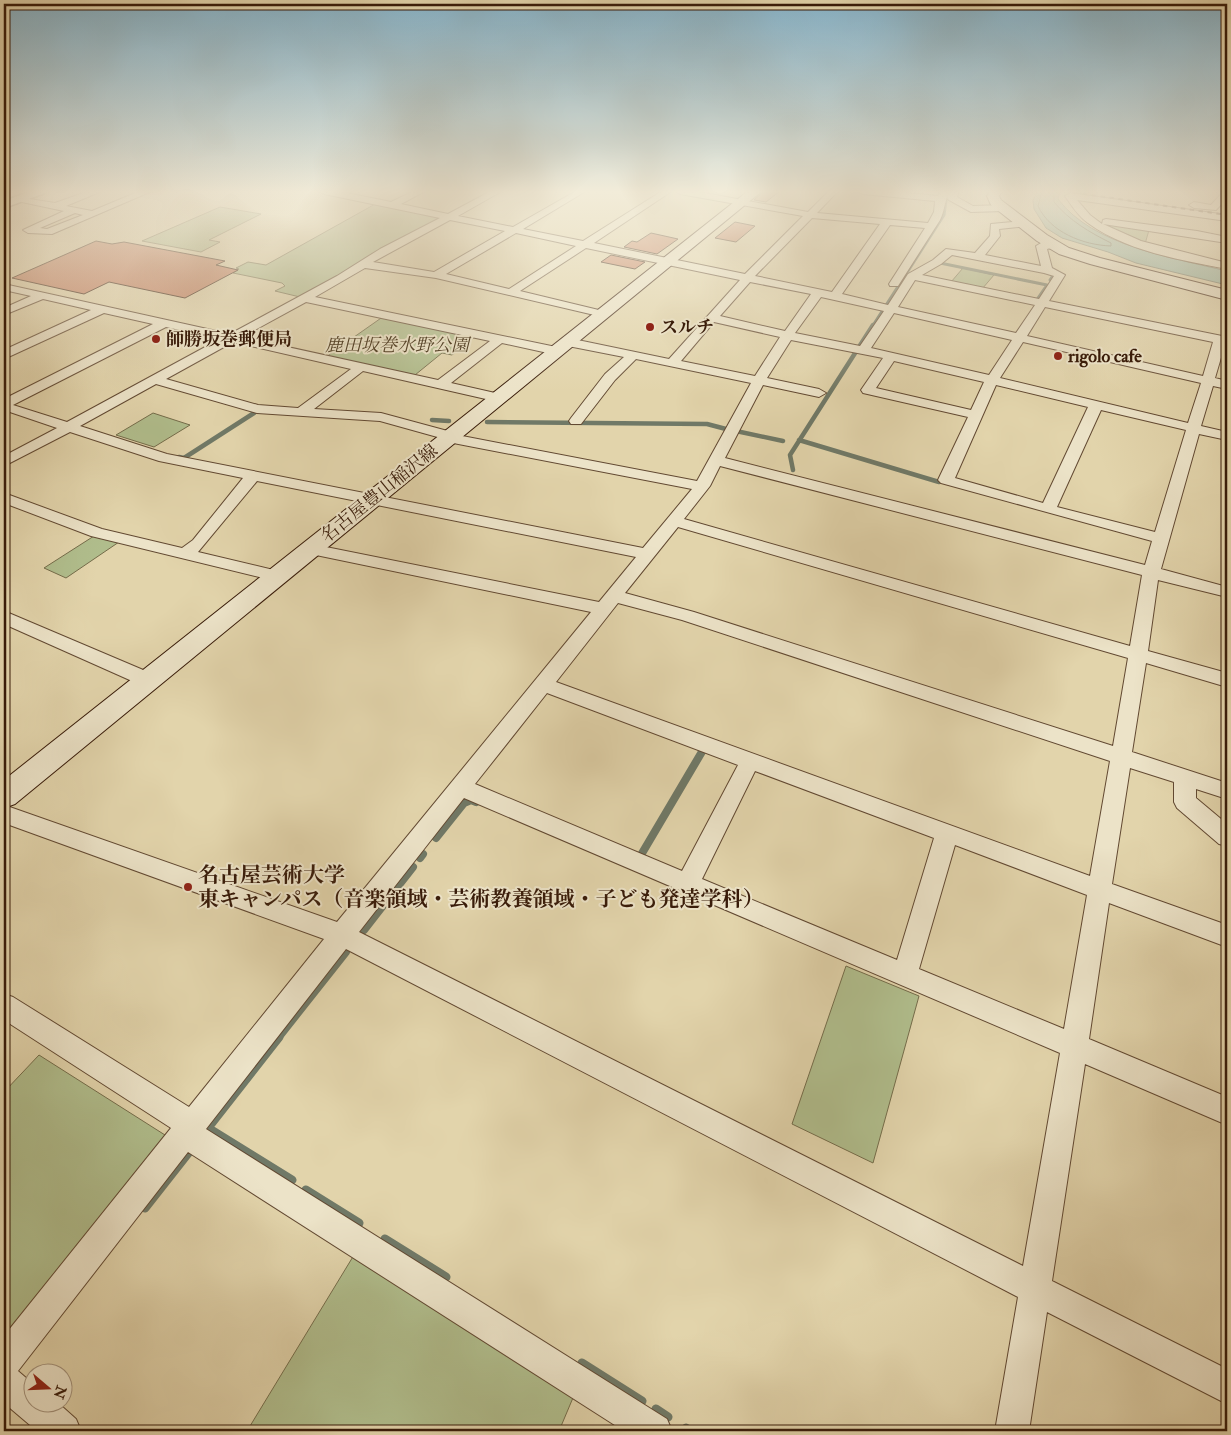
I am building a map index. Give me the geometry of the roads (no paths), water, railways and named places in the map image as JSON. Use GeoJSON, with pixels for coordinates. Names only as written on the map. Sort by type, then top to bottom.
{"type":"FeatureCollection","features":[{"type":"Feature","properties":{"kind":"main road","name":"名古屋豊山稲沢線"},"geometry":{"type":"LineString","coordinates":[[6,790],[148,680],[370,499],[499,398],[672,258]]}},
{"type":"Feature","properties":{"kind":"main road"},"geometry":{"type":"LineString","coordinates":[[1085,258],[1227,295]]}},
{"type":"Feature","properties":{"kind":"street"},"geometry":{"type":"LineString","coordinates":[[4,462],[228,338],[305,298],[373,258]]}},
{"type":"Feature","properties":{"kind":"street"},"geometry":{"type":"LineString","coordinates":[[436,275],[466,258]]}},
{"type":"Feature","properties":{"kind":"street"},"geometry":{"type":"LineString","coordinates":[[511,292],[564,258]]}},
{"type":"Feature","properties":{"kind":"street"},"geometry":{"type":"LineString","coordinates":[[647,258],[835,296],[1227,385]]}},
{"type":"Feature","properties":{"kind":"street"},"geometry":{"type":"LineString","coordinates":[[672,363],[767,258]]}},
{"type":"Feature","properties":{"kind":"street"},"geometry":{"type":"LineString","coordinates":[[835,296],[862,258]]}},
{"type":"Feature","properties":{"kind":"street"},"geometry":{"type":"LineString","coordinates":[[859,342],[885,308],[913,258]]}},
{"type":"Feature","properties":{"kind":"street"},"geometry":{"type":"LineString","coordinates":[[859,342],[912,276],[942,258]]}},
{"type":"Feature","properties":{"kind":"street"},"geometry":{"type":"LineString","coordinates":[[988,258],[1047,270],[1060,275],[992,380],[946,480],[1161,538]]}},
{"type":"Feature","properties":{"kind":"street"},"geometry":{"type":"LineString","coordinates":[[1044,258],[1047,270]]}},
{"type":"Feature","properties":{"kind":"street"},"geometry":{"type":"LineString","coordinates":[[1214,258],[1227,266]]}},
{"type":"Feature","properties":{"kind":"street"},"geometry":{"type":"LineString","coordinates":[[362,264],[436,275],[602,314]]}},
{"type":"Feature","properties":{"kind":"street"},"geometry":{"type":"LineString","coordinates":[[912,276],[1224,340],[1194,428],[1151,573],[1012,1431]]}},
{"type":"Feature","properties":{"kind":"street"},"geometry":{"type":"LineString","coordinates":[[4,287],[162,324],[499,398]]}},
{"type":"Feature","properties":{"kind":"street"},"geometry":{"type":"LineString","coordinates":[[4,1362],[342,935],[462,788],[646,554],[702,486],[770,360],[786,335],[818,293]]}},
{"type":"Feature","properties":{"kind":"street"},"geometry":{"type":"LineString","coordinates":[[4,312],[41,296]]}},
{"type":"Feature","properties":{"kind":"street"},"geometry":{"type":"LineString","coordinates":[[305,298],[501,338],[632,356],[819,393]]}},
{"type":"Feature","properties":{"kind":"street"},"geometry":{"type":"LineString","coordinates":[[4,355],[101,310]]}},
{"type":"Feature","properties":{"kind":"street"},"geometry":{"type":"LineString","coordinates":[[712,318],[786,335],[859,342],[890,356],[1227,436]]}},
{"type":"Feature","properties":{"kind":"street"},"geometry":{"type":"LineString","coordinates":[[4,405],[162,324]]}},
{"type":"Feature","properties":{"kind":"street"},"geometry":{"type":"LineString","coordinates":[[440,385],[501,338]]}},
{"type":"Feature","properties":{"kind":"street"},"geometry":{"type":"LineString","coordinates":[[576,421],[610,377],[632,356]]}},
{"type":"Feature","properties":{"kind":"street"},"geometry":{"type":"LineString","coordinates":[[890,356],[868,390],[975,415]]}},
{"type":"Feature","properties":{"kind":"street"},"geometry":{"type":"LineString","coordinates":[[301,412],[361,367]]}},
{"type":"Feature","properties":{"kind":"street"},"geometry":{"type":"LineString","coordinates":[[153,380],[257,409],[381,417],[449,437],[702,486]]}},
{"type":"Feature","properties":{"kind":"street"},"geometry":{"type":"LineString","coordinates":[[4,405],[164,458],[646,554]]}},
{"type":"Feature","properties":{"kind":"street"},"geometry":{"type":"LineString","coordinates":[[1048,509],[1096,405]]}},
{"type":"Feature","properties":{"kind":"street"},"geometry":{"type":"LineString","coordinates":[[716,460],[1227,592]]}},
{"type":"Feature","properties":{"kind":"street"},"geometry":{"type":"LineString","coordinates":[[186,554],[199,543],[253,476]]}},
{"type":"Feature","properties":{"kind":"street"},"geometry":{"type":"LineString","coordinates":[[4,498],[97,533],[276,576]]}},
{"type":"Feature","properties":{"kind":"street"},"geometry":{"type":"LineString","coordinates":[[674,521],[1227,680]]}},
{"type":"Feature","properties":{"kind":"street"},"geometry":{"type":"LineString","coordinates":[[310,549],[688,616],[1227,791]]}},
{"type":"Feature","properties":{"kind":"street"},"geometry":{"type":"LineString","coordinates":[[4,618],[148,680]]}},
{"type":"Feature","properties":{"kind":"street"},"geometry":{"type":"LineString","coordinates":[[544,685],[1227,936]]}},
{"type":"Feature","properties":{"kind":"street"},"geometry":{"type":"LineString","coordinates":[[688,883],[750,760]]}},
{"type":"Feature","properties":{"kind":"street"},"geometry":{"type":"LineString","coordinates":[[1185,778],[1185,802],[1227,837]]}},
{"type":"Feature","properties":{"kind":"street"},"geometry":{"type":"LineString","coordinates":[[462,788],[1227,1111]]}},
{"type":"Feature","properties":{"kind":"street"},"geometry":{"type":"LineString","coordinates":[[4,814],[342,935],[1227,1387]]}},
{"type":"Feature","properties":{"kind":"street"},"geometry":{"type":"LineString","coordinates":[[906,975],[947,833]]}},
{"type":"Feature","properties":{"kind":"street"},"geometry":{"type":"LineString","coordinates":[[4,1006],[188,1129],[655,1431]]}},
{"type":"Feature","properties":{"kind":"street"},"geometry":{"type":"LineString","coordinates":[[4,1381],[64,1431]]}},
{"type":"Feature","properties":{"kind":"water"},"geometry":{"type":"Polygon","coordinates":[[[1123,258],[1172,258],[1227,271],[1227,285],[1136,263],[1123,258]]]}},
{"type":"Feature","properties":{"kind":"waterway"},"geometry":{"type":"LineString","coordinates":[[872,327],[916,258]]}},
{"type":"Feature","properties":{"kind":"waterway"},"geometry":{"type":"LineString","coordinates":[[940,263],[1047,285],[1038,298]]}},
{"type":"Feature","properties":{"kind":"waterway"},"geometry":{"type":"LineString","coordinates":[[1050,280],[1054,274]]}},
{"type":"Feature","properties":{"kind":"waterway"},"geometry":{"type":"LineString","coordinates":[[799,440],[873,325]]}},
{"type":"Feature","properties":{"kind":"waterway"},"geometry":{"type":"LineString","coordinates":[[179,457],[184,458],[254,413]]}},
{"type":"Feature","properties":{"kind":"waterway"},"geometry":{"type":"LineString","coordinates":[[432,420],[449,421]]}},
{"type":"Feature","properties":{"kind":"waterway"},"geometry":{"type":"LineString","coordinates":[[487,422],[707,424],[726,429]]}},
{"type":"Feature","properties":{"kind":"waterway"},"geometry":{"type":"LineString","coordinates":[[736,431],[783,441]]}},
{"type":"Feature","properties":{"kind":"waterway"},"geometry":{"type":"LineString","coordinates":[[793,470],[790,455],[799,440]]}},
{"type":"Feature","properties":{"kind":"waterway"},"geometry":{"type":"LineString","coordinates":[[799,440],[939,482]]}},
{"type":"Feature","properties":{"kind":"waterway"},"geometry":{"type":"LineString","coordinates":[[641,855],[703,750]]}},
{"type":"Feature","properties":{"kind":"waterway"},"geometry":{"type":"LineString","coordinates":[[436,838],[464,803],[471,800],[476,802]]}},
{"type":"Feature","properties":{"kind":"waterway"},"geometry":{"type":"LineString","coordinates":[[420,858],[423,854]]}},
{"type":"Feature","properties":{"kind":"waterway"},"geometry":{"type":"LineString","coordinates":[[391,895],[413,867]]}},
{"type":"Feature","properties":{"kind":"waterway"},"geometry":{"type":"LineString","coordinates":[[364,930],[385,903]]}},
{"type":"Feature","properties":{"kind":"waterway"},"geometry":{"type":"LineString","coordinates":[[278,1038],[346,952]]}},
{"type":"Feature","properties":{"kind":"waterway"},"geometry":{"type":"LineString","coordinates":[[207,1129],[279,1037]]}},
{"type":"Feature","properties":{"kind":"waterway"},"geometry":{"type":"LineString","coordinates":[[208,1128],[292,1180]]}},
{"type":"Feature","properties":{"kind":"waterway"},"geometry":{"type":"LineString","coordinates":[[145,1208],[189,1152]]}},
{"type":"Feature","properties":{"kind":"waterway"},"geometry":{"type":"LineString","coordinates":[[306,1190],[359,1223]]}},
{"type":"Feature","properties":{"kind":"waterway"},"geometry":{"type":"LineString","coordinates":[[385,1239],[446,1277]]}},
{"type":"Feature","properties":{"kind":"waterway"},"geometry":{"type":"LineString","coordinates":[[582,1363],[642,1401]]}},
{"type":"Feature","properties":{"kind":"waterway"},"geometry":{"type":"LineString","coordinates":[[656,1409],[668,1417]]}},
{"type":"Feature","properties":{"kind":"waterway"},"geometry":{"type":"LineString","coordinates":[[686,1428],[691,1431]]}},
{"type":"Feature","properties":{"kind":"place","name":"スルチ"},"geometry":{"type":"Point","coordinates":[650,327]}},
{"type":"Feature","properties":{"kind":"place","name":"師勝坂巻郵便局"},"geometry":{"type":"Point","coordinates":[156,339]}},
{"type":"Feature","properties":{"kind":"place","name":"rigolo cafe"},"geometry":{"type":"Point","coordinates":[1058,356]}},
{"type":"Feature","properties":{"kind":"place","name":"名古屋芸術大学 東キャンパス（音楽領域・芸術教養領域・子ども発達学科）"},"geometry":{"type":"Point","coordinates":[188,887]}},
{"type":"Feature","properties":{"kind":"park label","name":"鹿田坂巻水野公園"},"geometry":{"type":"Point","coordinates":[397,345]}}]}
